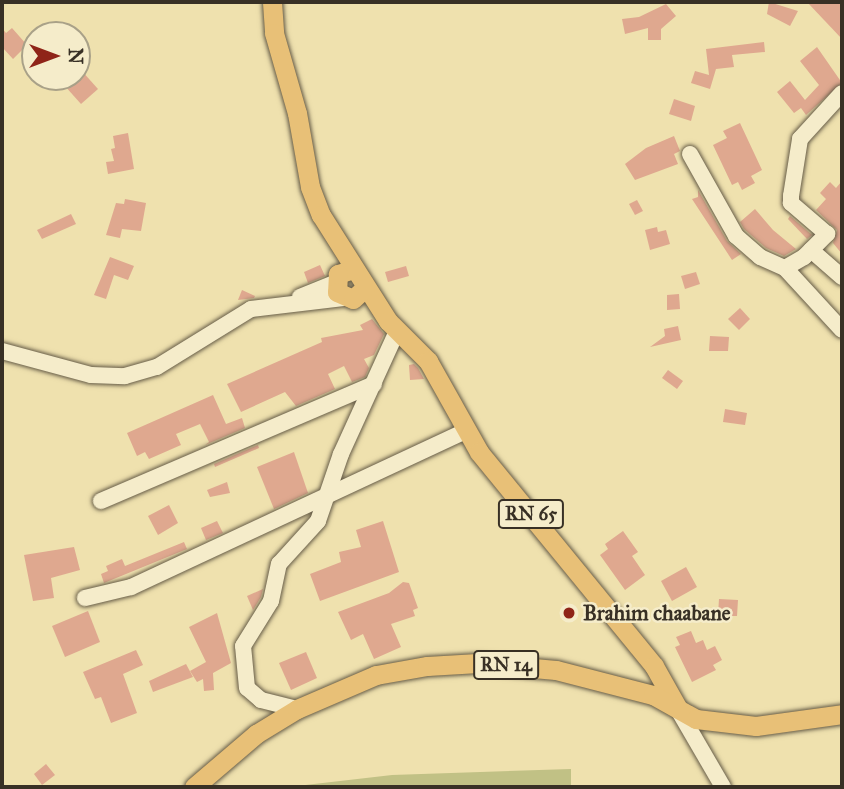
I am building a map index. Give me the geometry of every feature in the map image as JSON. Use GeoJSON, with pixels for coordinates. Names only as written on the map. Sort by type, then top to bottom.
{"type":"FeatureCollection","features":[{"type":"Feature","properties":{"kind":"main road","name":"RN 65"},"geometry":{"type":"LineString","coordinates":[[272,2],[274,33],[297,113],[310,187],[330,229],[354,269],[363,276],[365,288],[393,326],[428,361],[466,431],[654,666],[677,707]]}},
{"type":"Feature","properties":{"kind":"main road","name":"RN 65"},"geometry":{"type":"LineString","coordinates":[[330,229],[340,290],[393,326]]}},
{"type":"Feature","properties":{"kind":"main road"},"geometry":{"type":"LineString","coordinates":[[354,269],[343,270],[340,290],[358,297],[365,288]]}},
{"type":"Feature","properties":{"kind":"main road","name":"RN 14"},"geometry":{"type":"LineString","coordinates":[[194,787],[257,734],[296,709],[376,675],[427,666],[478,663],[556,670],[620,684],[677,707],[696,719],[756,726],[842,714]]}},
{"type":"Feature","properties":{"kind":"street"},"geometry":{"type":"LineString","coordinates":[[827,234],[791,203],[791,196],[800,139],[842,93]]}},
{"type":"Feature","properties":{"kind":"street"},"geometry":{"type":"LineString","coordinates":[[690,154],[736,236],[760,257],[785,268],[842,330]]}},
{"type":"Feature","properties":{"kind":"street"},"geometry":{"type":"LineString","coordinates":[[785,268],[811,250],[827,234],[842,226]]}},
{"type":"Feature","properties":{"kind":"street"},"geometry":{"type":"LineString","coordinates":[[811,250],[842,278]]}},
{"type":"Feature","properties":{"kind":"street"},"geometry":{"type":"LineString","coordinates":[[2,351],[91,375],[125,376],[158,366],[241,313],[340,290]]}},
{"type":"Feature","properties":{"kind":"street"},"geometry":{"type":"LineString","coordinates":[[296,709],[261,700],[247,688],[243,646],[271,601],[279,564],[318,522],[374,384],[393,326]]}},
{"type":"Feature","properties":{"kind":"street"},"geometry":{"type":"LineString","coordinates":[[101,501],[374,384]]}},
{"type":"Feature","properties":{"kind":"street"},"geometry":{"type":"LineString","coordinates":[[85,598],[131,587],[466,431]]}},
{"type":"Feature","properties":{"kind":"street"},"geometry":{"type":"LineString","coordinates":[[677,707],[723,787]]}},
{"type":"Feature","properties":{"kind":"green space"},"geometry":{"type":"Polygon","coordinates":[[[571,769],[571,787],[288,787],[392,775],[571,769]]]}},
{"type":"Feature","properties":{"kind":"building"},"geometry":{"type":"Polygon","coordinates":[[[769,2],[798,11],[790,26],[767,14],[769,2]]]}},
{"type":"Feature","properties":{"kind":"building"},"geometry":{"type":"Polygon","coordinates":[[[807,2],[842,2],[842,39],[807,2]]]}},
{"type":"Feature","properties":{"kind":"building"},"geometry":{"type":"Polygon","coordinates":[[[666,4],[676,16],[661,29],[661,40],[648,40],[648,28],[625,34],[622,19],[639,17],[666,4]]]}},
{"type":"Feature","properties":{"kind":"building"},"geometry":{"type":"Polygon","coordinates":[[[2,28],[6,33],[12,28],[21,38],[21,51],[13,59],[2,47],[2,28]]]}},
{"type":"Feature","properties":{"kind":"building"},"geometry":{"type":"Polygon","coordinates":[[[764,42],[765,52],[732,55],[734,67],[716,69],[710,89],[691,83],[695,71],[709,75],[706,49],[764,42]]]}},
{"type":"Feature","properties":{"kind":"building"},"geometry":{"type":"Polygon","coordinates":[[[817,47],[842,83],[806,115],[801,108],[794,113],[777,92],[790,81],[805,100],[819,85],[800,61],[817,47]]]}},
{"type":"Feature","properties":{"kind":"building"},"geometry":{"type":"Polygon","coordinates":[[[91,81],[98,89],[81,104],[69,91],[91,91],[91,81]]]}},
{"type":"Feature","properties":{"kind":"building"},"geometry":{"type":"Polygon","coordinates":[[[674,99],[695,106],[691,121],[669,114],[674,99]]]}},
{"type":"Feature","properties":{"kind":"building"},"geometry":{"type":"Polygon","coordinates":[[[740,123],[762,170],[751,176],[755,183],[742,190],[738,182],[732,185],[713,145],[727,138],[723,131],[740,123]]]}},
{"type":"Feature","properties":{"kind":"building"},"geometry":{"type":"Polygon","coordinates":[[[128,133],[134,169],[108,174],[106,162],[114,161],[111,149],[115,148],[113,136],[128,133]]]}},
{"type":"Feature","properties":{"kind":"building"},"geometry":{"type":"Polygon","coordinates":[[[674,136],[680,151],[674,154],[678,164],[635,180],[625,164],[646,148],[674,136]]]}},
{"type":"Feature","properties":{"kind":"building"},"geometry":{"type":"Polygon","coordinates":[[[842,181],[842,254],[833,243],[837,230],[816,210],[826,199],[820,193],[830,182],[836,188],[842,181]]]}},
{"type":"Feature","properties":{"kind":"building"},"geometry":{"type":"Polygon","coordinates":[[[698,190],[727,241],[741,254],[732,260],[692,199],[698,197],[698,190]]]}},
{"type":"Feature","properties":{"kind":"building"},"geometry":{"type":"Polygon","coordinates":[[[125,199],[146,203],[141,231],[122,229],[120,238],[106,235],[116,203],[124,204],[125,199]]]}},
{"type":"Feature","properties":{"kind":"building"},"geometry":{"type":"Polygon","coordinates":[[[637,200],[643,211],[635,215],[629,204],[637,200]]]}},
{"type":"Feature","properties":{"kind":"building"},"geometry":{"type":"Polygon","coordinates":[[[755,209],[773,230],[796,249],[784,256],[766,248],[744,229],[740,222],[755,209]]]}},
{"type":"Feature","properties":{"kind":"building"},"geometry":{"type":"Polygon","coordinates":[[[71,214],[76,224],[42,239],[37,230],[71,214]]]}},
{"type":"Feature","properties":{"kind":"building"},"geometry":{"type":"Polygon","coordinates":[[[790,216],[812,235],[807,239],[788,219],[790,216]]]}},
{"type":"Feature","properties":{"kind":"building"},"geometry":{"type":"Polygon","coordinates":[[[657,227],[658,232],[666,230],[670,244],[650,250],[645,230],[657,227]]]}},
{"type":"Feature","properties":{"kind":"building"},"geometry":{"type":"Polygon","coordinates":[[[110,257],[134,266],[128,280],[114,275],[106,299],[94,295],[110,257]]]}},
{"type":"Feature","properties":{"kind":"building"},"geometry":{"type":"Polygon","coordinates":[[[320,265],[325,276],[308,283],[304,272],[320,265]]]}},
{"type":"Feature","properties":{"kind":"building"},"geometry":{"type":"Polygon","coordinates":[[[406,266],[409,276],[388,282],[385,272],[406,266]]]}},
{"type":"Feature","properties":{"kind":"building"},"geometry":{"type":"Polygon","coordinates":[[[696,272],[700,284],[685,289],[681,276],[696,272]]]}},
{"type":"Feature","properties":{"kind":"building"},"geometry":{"type":"Polygon","coordinates":[[[242,290],[255,296],[254,298],[238,300],[242,290]]]}},
{"type":"Feature","properties":{"kind":"building"},"geometry":{"type":"Polygon","coordinates":[[[679,294],[680,309],[667,310],[667,295],[679,294]]]}},
{"type":"Feature","properties":{"kind":"building"},"geometry":{"type":"Polygon","coordinates":[[[740,308],[750,319],[739,330],[728,319],[740,308]]]}},
{"type":"Feature","properties":{"kind":"building"},"geometry":{"type":"Polygon","coordinates":[[[372,319],[384,334],[374,355],[364,359],[369,368],[365,377],[352,382],[344,366],[328,374],[335,389],[296,406],[285,392],[241,412],[227,384],[322,342],[321,338],[363,330],[360,325],[372,319]]]}},
{"type":"Feature","properties":{"kind":"building"},"geometry":{"type":"Polygon","coordinates":[[[678,326],[681,340],[650,347],[665,336],[664,329],[678,326]]]}},
{"type":"Feature","properties":{"kind":"building"},"geometry":{"type":"Polygon","coordinates":[[[710,336],[729,337],[728,351],[709,351],[710,336]]]}},
{"type":"Feature","properties":{"kind":"building"},"geometry":{"type":"Polygon","coordinates":[[[414,364],[424,379],[410,380],[409,365],[414,364]]]}},
{"type":"Feature","properties":{"kind":"building"},"geometry":{"type":"Polygon","coordinates":[[[668,370],[683,381],[677,389],[662,378],[668,370]]]}},
{"type":"Feature","properties":{"kind":"building"},"geometry":{"type":"Polygon","coordinates":[[[213,395],[226,424],[242,418],[245,428],[205,445],[209,442],[200,424],[176,434],[181,445],[149,459],[145,452],[137,456],[127,433],[213,395]]]}},
{"type":"Feature","properties":{"kind":"building"},"geometry":{"type":"Polygon","coordinates":[[[725,409],[747,413],[745,425],[723,422],[725,409]]]}},
{"type":"Feature","properties":{"kind":"building"},"geometry":{"type":"Polygon","coordinates":[[[258,445],[259,448],[215,467],[214,464],[258,445]]]}},
{"type":"Feature","properties":{"kind":"building"},"geometry":{"type":"Polygon","coordinates":[[[294,452],[308,493],[274,509],[257,467],[294,452]]]}},
{"type":"Feature","properties":{"kind":"building"},"geometry":{"type":"Polygon","coordinates":[[[227,482],[230,493],[210,497],[207,490],[227,482]]]}},
{"type":"Feature","properties":{"kind":"building"},"geometry":{"type":"Polygon","coordinates":[[[169,505],[178,523],[158,535],[148,516],[169,505]]]}},
{"type":"Feature","properties":{"kind":"building"},"geometry":{"type":"Polygon","coordinates":[[[217,521],[223,533],[206,540],[201,528],[217,521]]]}},
{"type":"Feature","properties":{"kind":"building"},"geometry":{"type":"Polygon","coordinates":[[[383,521],[399,572],[320,601],[310,574],[341,562],[339,552],[361,547],[356,530],[383,521]]]}},
{"type":"Feature","properties":{"kind":"building"},"geometry":{"type":"Polygon","coordinates":[[[623,531],[638,552],[632,556],[645,575],[625,590],[600,555],[608,549],[605,544],[623,531]]]}},
{"type":"Feature","properties":{"kind":"building"},"geometry":{"type":"Polygon","coordinates":[[[184,542],[187,549],[104,583],[101,574],[108,571],[106,566],[122,559],[125,566],[184,542]]]}},
{"type":"Feature","properties":{"kind":"building"},"geometry":{"type":"Polygon","coordinates":[[[74,547],[80,570],[51,578],[54,598],[33,601],[24,555],[74,547]]]}},
{"type":"Feature","properties":{"kind":"building"},"geometry":{"type":"Polygon","coordinates":[[[686,567],[697,587],[672,601],[661,581],[686,567]]]}},
{"type":"Feature","properties":{"kind":"building"},"geometry":{"type":"Polygon","coordinates":[[[403,582],[409,583],[418,608],[413,610],[415,616],[391,624],[401,647],[374,659],[363,634],[351,640],[338,612],[389,593],[403,582]]]}},
{"type":"Feature","properties":{"kind":"building"},"geometry":{"type":"Polygon","coordinates":[[[263,589],[261,597],[253,610],[247,596],[263,589]]]}},
{"type":"Feature","properties":{"kind":"building"},"geometry":{"type":"Polygon","coordinates":[[[719,599],[738,600],[737,616],[718,616],[719,599]]]}},
{"type":"Feature","properties":{"kind":"building"},"geometry":{"type":"Polygon","coordinates":[[[88,611],[100,642],[65,657],[52,626],[88,611]]]}},
{"type":"Feature","properties":{"kind":"building"},"geometry":{"type":"Polygon","coordinates":[[[217,613],[231,663],[213,673],[214,690],[204,691],[203,679],[197,682],[190,671],[206,662],[189,627],[217,613]]]}},
{"type":"Feature","properties":{"kind":"building"},"geometry":{"type":"Polygon","coordinates":[[[691,631],[696,643],[703,640],[707,650],[715,646],[722,660],[713,665],[716,670],[692,682],[675,647],[680,645],[676,637],[691,631]]]}},
{"type":"Feature","properties":{"kind":"building"},"geometry":{"type":"Polygon","coordinates":[[[136,650],[143,665],[123,674],[137,713],[111,723],[101,697],[95,699],[83,672],[136,650]]]}},
{"type":"Feature","properties":{"kind":"building"},"geometry":{"type":"Polygon","coordinates":[[[306,652],[317,678],[291,690],[279,663],[306,652]]]}},
{"type":"Feature","properties":{"kind":"building"},"geometry":{"type":"Polygon","coordinates":[[[186,664],[193,677],[153,692],[149,681],[186,664]]]}},
{"type":"Feature","properties":{"kind":"building"},"geometry":{"type":"Polygon","coordinates":[[[46,764],[55,775],[42,785],[34,774],[46,764]]]}},
{"type":"Feature","properties":{"kind":"place","name":"Brahim chaabane"},"geometry":{"type":"Point","coordinates":[569,613]}}]}
